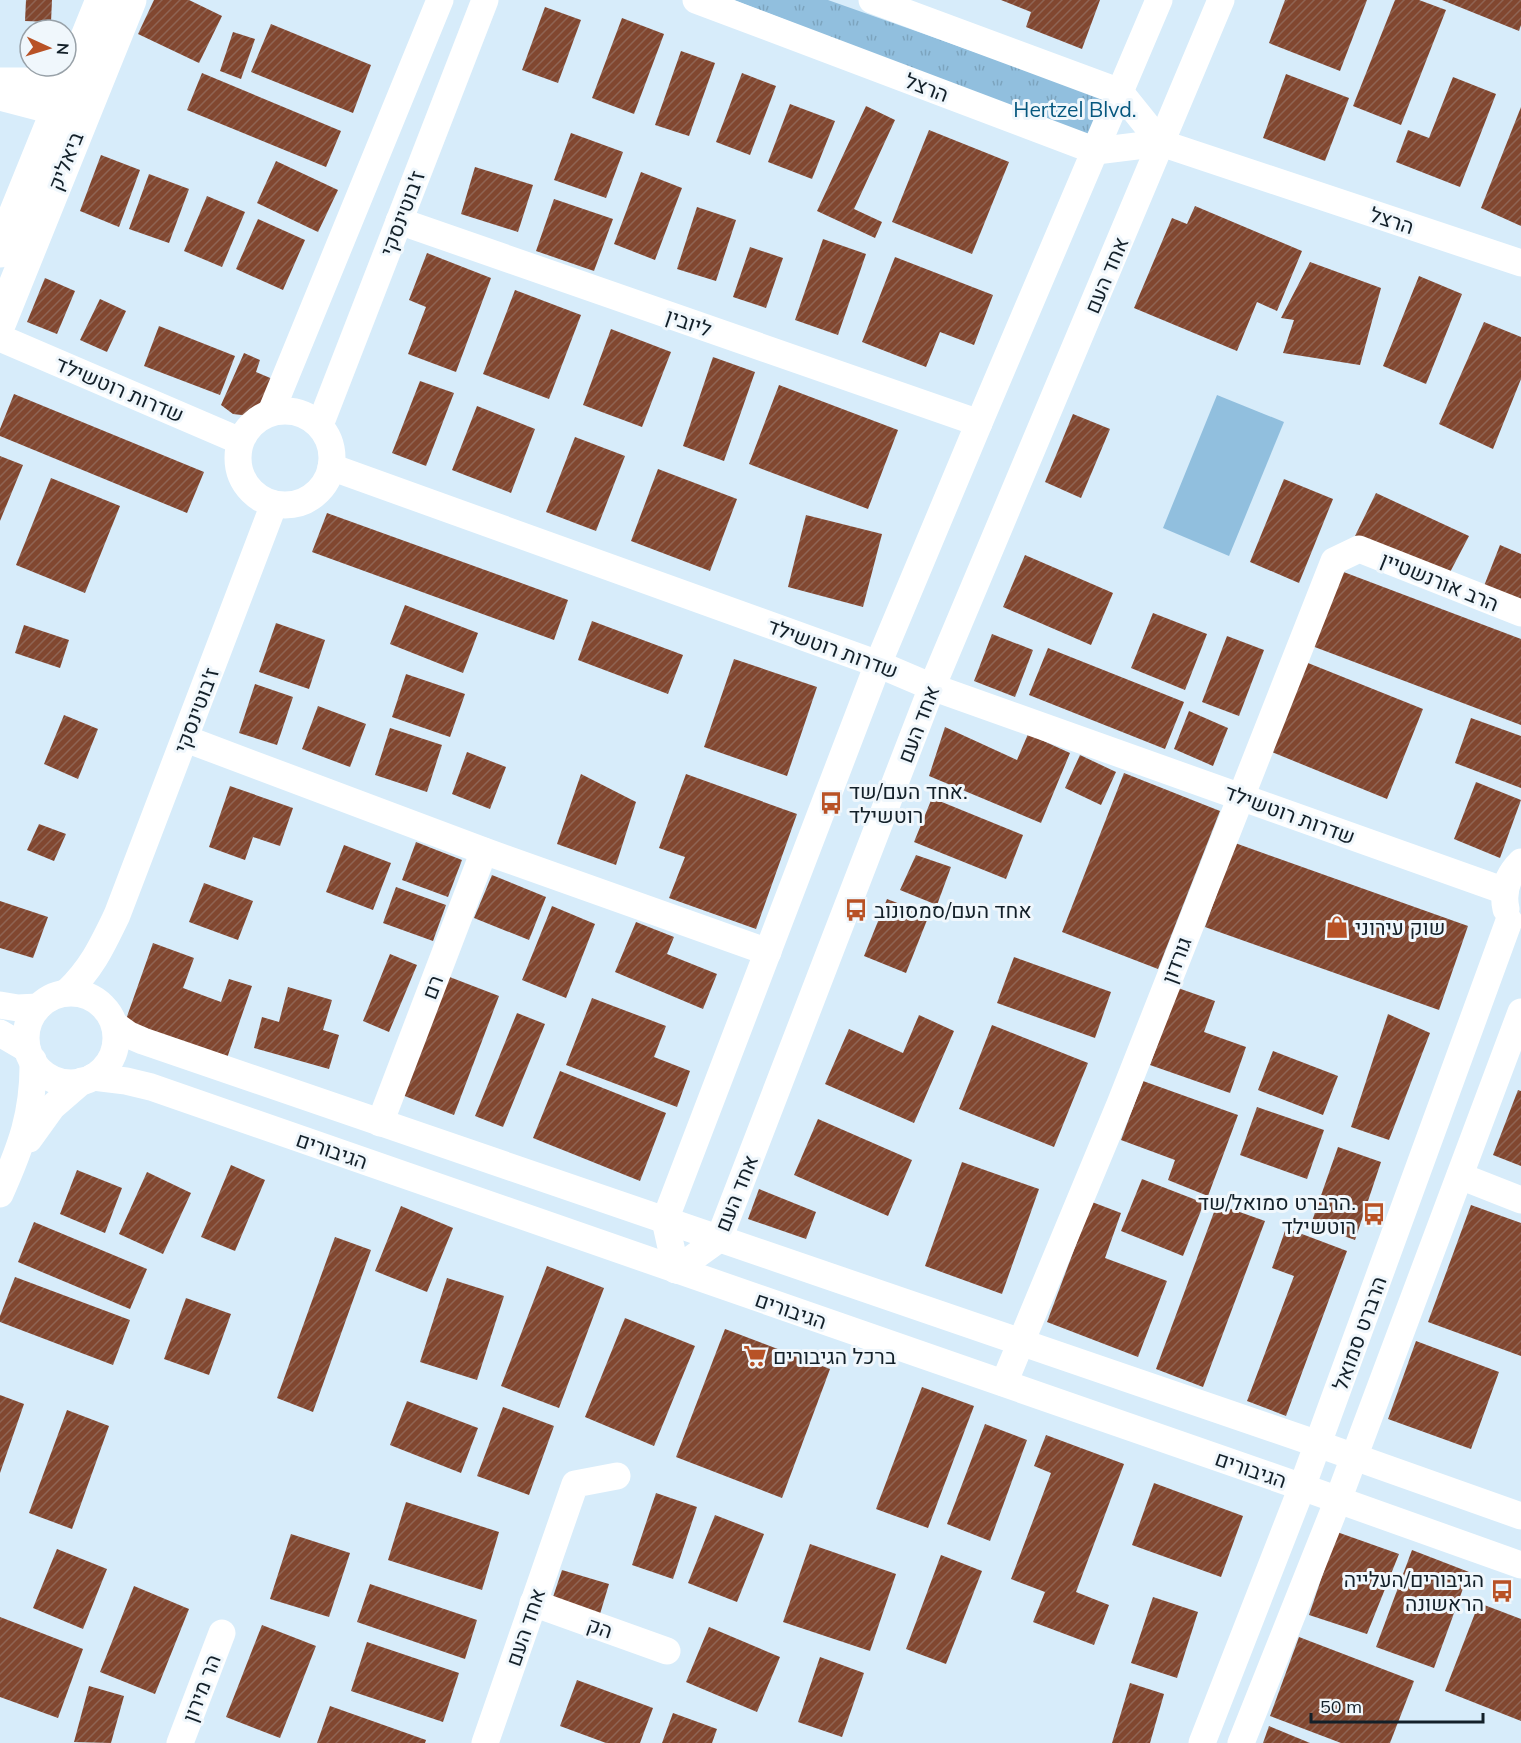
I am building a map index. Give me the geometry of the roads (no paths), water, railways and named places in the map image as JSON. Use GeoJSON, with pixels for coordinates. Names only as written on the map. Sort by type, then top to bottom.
{"type":"FeatureCollection","features":[{"type":"Feature","properties":{"kind":"main road","name":"ביאליק"},"geometry":{"type":"LineString","coordinates":[[0,322],[102,0]]}},
{"type":"Feature","properties":{"kind":"main road","name":"ביאליק"},"geometry":{"type":"LineString","coordinates":[[0,251],[70,103],[130,0]]}},
{"type":"Feature","properties":{"kind":"street"},"geometry":{"type":"LineString","coordinates":[[271,412],[440,0]]}},
{"type":"Feature","properties":{"kind":"street","name":"ז'בוטינסקי"},"geometry":{"type":"LineString","coordinates":[[320,425],[485,0]]}},
{"type":"Feature","properties":{"kind":"street","name":"הרצל"},"geometry":{"type":"LineString","coordinates":[[696,0],[1096,151],[1161,143],[1521,263]]}},
{"type":"Feature","properties":{"kind":"street"},"geometry":{"type":"LineString","coordinates":[[872,0],[909,6],[1120,92],[1161,143]]}},
{"type":"Feature","properties":{"kind":"street"},"geometry":{"type":"LineString","coordinates":[[676,1270],[665,1220],[878,664],[978,423],[1159,0]]}},
{"type":"Feature","properties":{"kind":"street","name":"אחד העם"},"geometry":{"type":"LineString","coordinates":[[676,1270],[719,1239],[932,687],[1221,0]]}},
{"type":"Feature","properties":{"kind":"street"},"geometry":{"type":"LineString","coordinates":[[0,81],[48,83],[70,103]]}},
{"type":"Feature","properties":{"kind":"street"},"geometry":{"type":"LineString","coordinates":[[0,97],[70,103]]}},
{"type":"Feature","properties":{"kind":"street","name":"ליובין"},"geometry":{"type":"LineString","coordinates":[[399,221],[978,423]]}},
{"type":"Feature","properties":{"kind":"street","name":"שדרות רוטשילד"},"geometry":{"type":"LineString","coordinates":[[0,338],[240,441]]}},
{"type":"Feature","properties":{"kind":"street"},"geometry":{"type":"LineString","coordinates":[[291,410],[307,415],[320,425],[332,450],[331,467],[323,486],[311,498],[291,505],[274,504],[253,494],[240,474],[237,457],[240,441],[245,431],[256,419],[271,412],[291,410]]}},
{"type":"Feature","properties":{"kind":"street","name":"שדרות רוטשילד"},"geometry":{"type":"LineString","coordinates":[[331,467],[878,664],[932,687],[1505,891]]}},
{"type":"Feature","properties":{"kind":"street","name":"ז'בוטינסקי"},"geometry":{"type":"LineString","coordinates":[[67,992],[84,976],[117,915],[274,504]]}},
{"type":"Feature","properties":{"kind":"street","name":"הרב אורנשטיין"},"geometry":{"type":"LineString","coordinates":[[1359,549],[1521,614]]}},
{"type":"Feature","properties":{"kind":"street","name":"גורדון"},"geometry":{"type":"LineString","coordinates":[[1004,1383],[1120,1104],[1334,561],[1359,549]]}},
{"type":"Feature","properties":{"kind":"street"},"geometry":{"type":"LineString","coordinates":[[186,739],[484,852],[768,952]]}},
{"type":"Feature","properties":{"kind":"street","name":"רם"},"geometry":{"type":"LineString","coordinates":[[380,1123],[484,852]]}},
{"type":"Feature","properties":{"kind":"street"},"geometry":{"type":"LineString","coordinates":[[1515,928],[1505,906],[1505,891],[1510,876],[1521,862]]}},
{"type":"Feature","properties":{"kind":"street","name":"ז'בוטינסקי"},"geometry":{"type":"LineString","coordinates":[[111,1018],[103,998],[104,967],[117,915]]}},
{"type":"Feature","properties":{"kind":"street","name":"הרברט סמואל"},"geometry":{"type":"LineString","coordinates":[[1202,1743],[1515,928]]}},
{"type":"Feature","properties":{"kind":"street"},"geometry":{"type":"LineString","coordinates":[[0,1194],[15,1161],[38,1124],[52,1107],[105,1067],[115,1051],[117,1035],[111,1018],[96,1000],[83,994],[67,992],[52,997],[38,1007],[30,1020],[26,1033],[34,1088],[30,1112],[15,1161]]}},
{"type":"Feature","properties":{"kind":"street"},"geometry":{"type":"LineString","coordinates":[[0,1005],[18,1008],[38,1007]]}},
{"type":"Feature","properties":{"kind":"street","name":"הרברט סמואל"},"geometry":{"type":"LineString","coordinates":[[1241,1743],[1338,1500],[1521,1012]]}},
{"type":"Feature","properties":{"kind":"street","name":"הגיבורים"},"geometry":{"type":"LineString","coordinates":[[111,1018],[129,1035],[143,1041],[1318,1444],[1521,1516]]}},
{"type":"Feature","properties":{"kind":"street"},"geometry":{"type":"LineString","coordinates":[[0,1033],[30,1055],[37,1068],[50,1078],[65,1083],[88,1079]]}},
{"type":"Feature","properties":{"kind":"street","name":"הגיבורים"},"geometry":{"type":"LineString","coordinates":[[88,1079],[126,1081],[151,1087],[1521,1565]]}},
{"type":"Feature","properties":{"kind":"street"},"geometry":{"type":"LineString","coordinates":[[1460,1176],[1521,1200]]}},
{"type":"Feature","properties":{"kind":"street","name":"אחד העם"},"geometry":{"type":"LineString","coordinates":[[485,1743],[575,1485],[617,1476]]}},
{"type":"Feature","properties":{"kind":"street","name":"הק"},"geometry":{"type":"LineString","coordinates":[[533,1603],[668,1651]]}},
{"type":"Feature","properties":{"kind":"street","name":"הר מירון"},"geometry":{"type":"LineString","coordinates":[[180,1743],[222,1634]]}},
{"type":"Feature","properties":{"kind":"place","name":"אחד העם/שד. רוטשילד"},"geometry":{"type":"Point","coordinates":[831,803]}},
{"type":"Feature","properties":{"kind":"place","name":"אחד העם/סמסונוב"},"geometry":{"type":"Point","coordinates":[856,910]}},
{"type":"Feature","properties":{"kind":"place","name":"שוק עירוני"},"geometry":{"type":"Point","coordinates":[1337,927]}},
{"type":"Feature","properties":{"kind":"place","name":"הרברט סמואל/שד. רוטשילד"},"geometry":{"type":"Point","coordinates":[1374,1214]}},
{"type":"Feature","properties":{"kind":"place","name":"ברכל הגיבורים"},"geometry":{"type":"Point","coordinates":[755,1356]}},
{"type":"Feature","properties":{"kind":"place","name":"הגיבורים/העלייה הראשונה"},"geometry":{"type":"Point","coordinates":[1502,1591]}},
{"type":"Feature","properties":{"kind":"park label","name":"Hertzel Blvd."},"geometry":{"type":"Point","coordinates":[1075,109]}}]}
